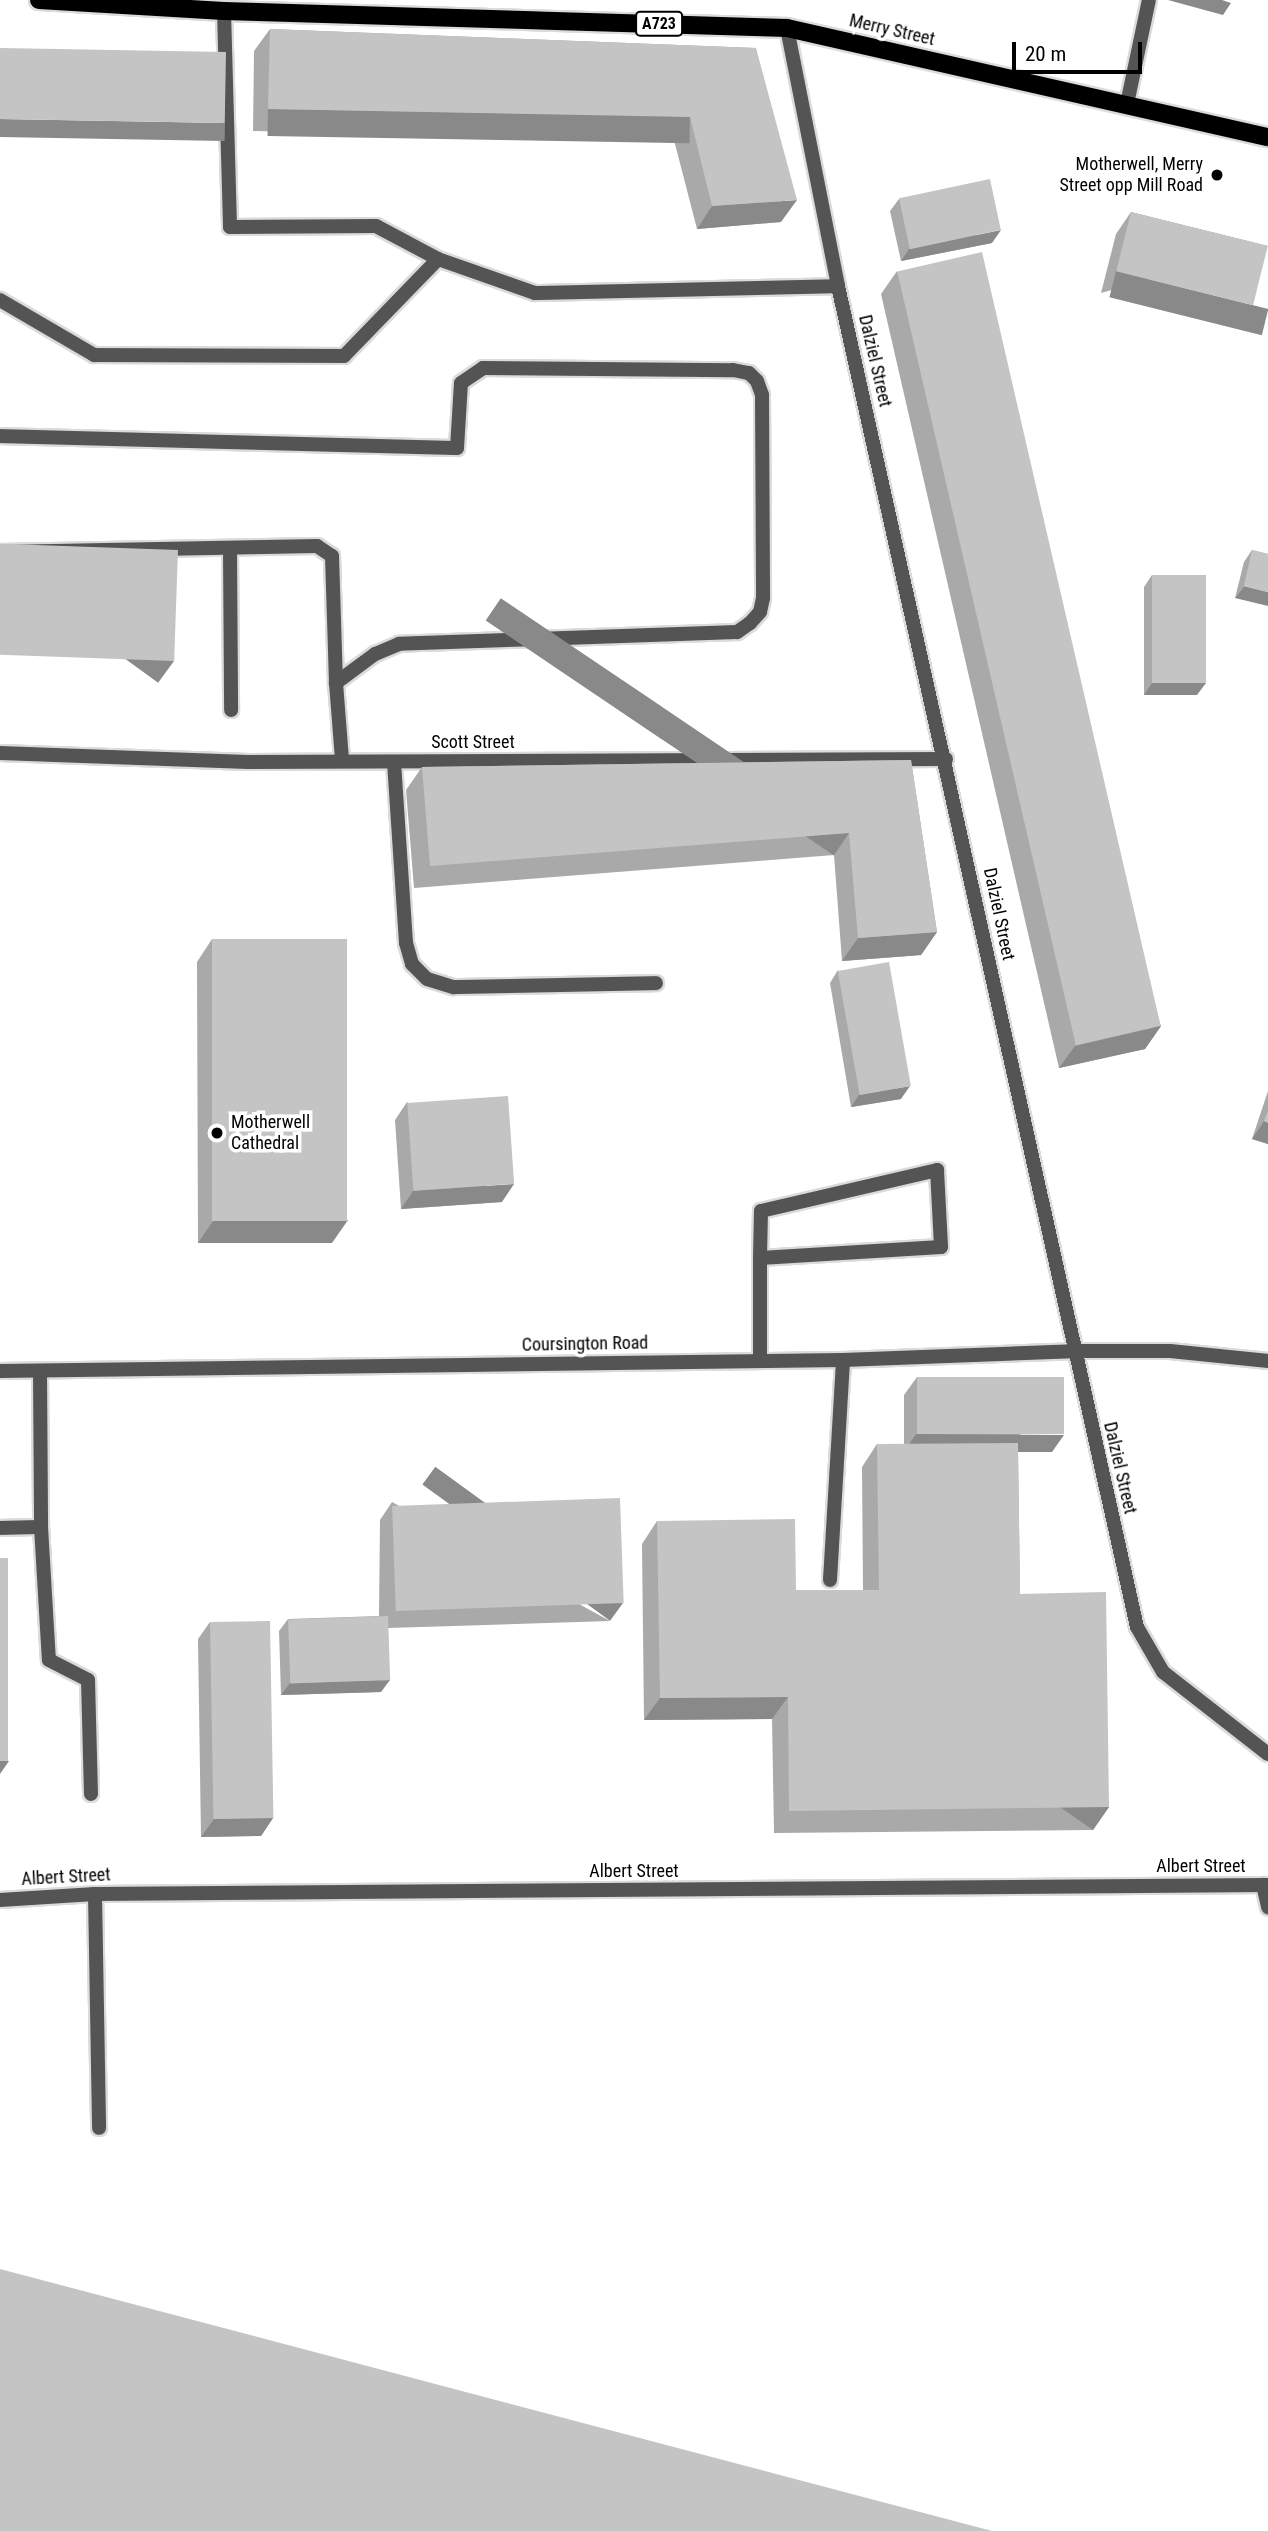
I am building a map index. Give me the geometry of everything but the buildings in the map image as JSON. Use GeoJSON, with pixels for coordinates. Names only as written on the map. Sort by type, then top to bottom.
{"type":"FeatureCollection","features":[{"type":"Feature","properties":{"kind":"main road","name":"Merry Street"},"geometry":{"type":"LineString","coordinates":[[39,0],[225,11],[787,28],[1268,137]]}},
{"type":"Feature","properties":{"kind":"street"},"geometry":{"type":"LineString","coordinates":[[1127,104],[1149,0]]}},
{"type":"Feature","properties":{"kind":"street"},"geometry":{"type":"LineString","coordinates":[[225,11],[230,227],[376,226],[438,259],[535,293],[838,286]]}},
{"type":"Feature","properties":{"kind":"street","name":"Dalziel Street"},"geometry":{"type":"LineString","coordinates":[[787,28],[838,286],[947,759],[1073,1351],[1137,1628],[1163,1672],[1268,1755]]}},
{"type":"Feature","properties":{"kind":"street"},"geometry":{"type":"LineString","coordinates":[[0,300],[94,355],[344,356],[438,259]]}},
{"type":"Feature","properties":{"kind":"street"},"geometry":{"type":"LineString","coordinates":[[0,436],[457,448],[458,396],[461,383],[473,372],[543,369],[733,370],[749,373],[758,381],[762,409],[761,612],[737,632],[399,644],[375,654],[336,683]]}},
{"type":"Feature","properties":{"kind":"street"},"geometry":{"type":"LineString","coordinates":[[0,552],[230,550],[317,546],[332,556],[336,683],[342,760]]}},
{"type":"Feature","properties":{"kind":"street"},"geometry":{"type":"LineString","coordinates":[[230,550],[231,710]]}},
{"type":"Feature","properties":{"kind":"street","name":"Scott Street"},"geometry":{"type":"LineString","coordinates":[[0,753],[248,762],[947,759]]}},
{"type":"Feature","properties":{"kind":"street"},"geometry":{"type":"LineString","coordinates":[[394,762],[406,943],[412,964],[428,979],[454,987],[656,983]]}},
{"type":"Feature","properties":{"kind":"street"},"geometry":{"type":"LineString","coordinates":[[760,1258],[942,1247],[937,1170],[761,1211],[760,1258],[760,1361]]}},
{"type":"Feature","properties":{"kind":"street","name":"Coursington Road"},"geometry":{"type":"LineString","coordinates":[[0,1371],[843,1360],[1073,1351],[1170,1351],[1268,1362]]}},
{"type":"Feature","properties":{"kind":"street"},"geometry":{"type":"LineString","coordinates":[[830,1580],[843,1360]]}},
{"type":"Feature","properties":{"kind":"street"},"geometry":{"type":"LineString","coordinates":[[40,1371],[41,1527],[49,1660],[88,1680],[92,1794]]}},
{"type":"Feature","properties":{"kind":"street"},"geometry":{"type":"LineString","coordinates":[[0,1528],[41,1527]]}},
{"type":"Feature","properties":{"kind":"street"},"geometry":{"type":"LineString","coordinates":[[1265,1885],[1268,1907]]}},
{"type":"Feature","properties":{"kind":"street","name":"Albert Street"},"geometry":{"type":"LineString","coordinates":[[0,1900],[94,1894],[1265,1885]]}},
{"type":"Feature","properties":{"kind":"street"},"geometry":{"type":"LineString","coordinates":[[94,1894],[99,2128]]}},
{"type":"Feature","properties":{"kind":"place","name":"Motherwell, Merry Street opp Mill Road"},"geometry":{"type":"Point","coordinates":[1217,175]}},
{"type":"Feature","properties":{"kind":"place","name":"Motherwell Cathedral"},"geometry":{"type":"Point","coordinates":[217,1133]}}]}
